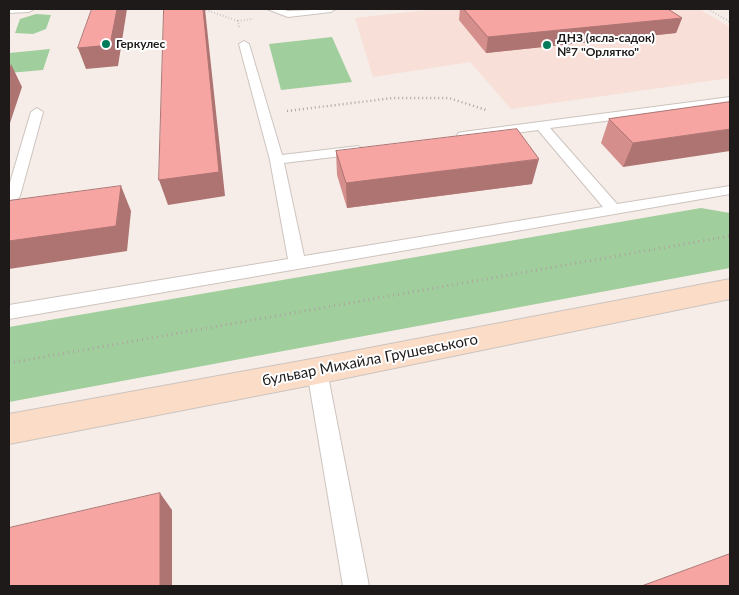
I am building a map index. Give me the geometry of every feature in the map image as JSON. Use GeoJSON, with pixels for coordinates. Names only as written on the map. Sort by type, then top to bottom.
{"type":"FeatureCollection","features":[{"type":"Feature","properties":{"kind":"main road","name":"бульвар Михайла Грушевського"},"geometry":{"type":"LineString","coordinates":[[9,429],[317,371],[730,289]]}},
{"type":"Feature","properties":{"kind":"lane"},"geometry":{"type":"LineString","coordinates":[[9,10],[29,9]]}},
{"type":"Feature","properties":{"kind":"lane"},"geometry":{"type":"LineString","coordinates":[[272,9],[288,14],[331,9]]}},
{"type":"Feature","properties":{"kind":"lane"},"geometry":{"type":"LineString","coordinates":[[244,44],[277,160],[297,264]]}},
{"type":"Feature","properties":{"kind":"lane"},"geometry":{"type":"LineString","coordinates":[[451,138],[730,101]]}},
{"type":"Feature","properties":{"kind":"lane"},"geometry":{"type":"LineString","coordinates":[[9,196],[13,196],[37,112]]}},
{"type":"Feature","properties":{"kind":"lane"},"geometry":{"type":"LineString","coordinates":[[535,126],[614,210]]}},
{"type":"Feature","properties":{"kind":"lane"},"geometry":{"type":"LineString","coordinates":[[277,160],[374,148]]}},
{"type":"Feature","properties":{"kind":"lane"},"geometry":{"type":"LineString","coordinates":[[9,312],[730,190]]}},
{"type":"Feature","properties":{"kind":"lane"},"geometry":{"type":"LineString","coordinates":[[317,371],[356,586]]}},
{"type":"Feature","properties":{"kind":"path"},"geometry":{"type":"LineString","coordinates":[[203,9],[238,21]]}},
{"type":"Feature","properties":{"kind":"path"},"geometry":{"type":"LineString","coordinates":[[708,9],[730,22]]}},
{"type":"Feature","properties":{"kind":"path"},"geometry":{"type":"LineString","coordinates":[[265,114],[393,98],[449,98],[535,126]]}},
{"type":"Feature","properties":{"kind":"path"},"geometry":{"type":"LineString","coordinates":[[9,363],[730,236]]}},
{"type":"Feature","properties":{"kind":"shaded area","name":"ДНЗ (ясла-садок) №7 \"Орлятко\""},"geometry":{"type":"Polygon","coordinates":[[[437,9],[699,9],[730,27],[730,78],[511,109],[470,62],[373,77],[355,18],[437,9]]]}},
{"type":"Feature","properties":{"kind":"green space"},"geometry":{"type":"Polygon","coordinates":[[[36,14],[51,15],[46,29],[33,34],[15,33],[20,19],[36,14]]]}},
{"type":"Feature","properties":{"kind":"green space"},"geometry":{"type":"Polygon","coordinates":[[[332,37],[352,82],[281,90],[269,44],[332,37]]]}},
{"type":"Feature","properties":{"kind":"green space"},"geometry":{"type":"Polygon","coordinates":[[[50,49],[43,70],[9,73],[9,53],[50,49]]]}},
{"type":"Feature","properties":{"kind":"green space"},"geometry":{"type":"Polygon","coordinates":[[[701,208],[730,213],[730,268],[9,402],[9,327],[701,208]]]}},
{"type":"Feature","properties":{"kind":"building"},"geometry":{"type":"Polygon","coordinates":[[[92,9],[117,9],[110,45],[78,48],[92,9]]]}},
{"type":"Feature","properties":{"kind":"building"},"geometry":{"type":"Polygon","coordinates":[[[164,9],[203,9],[219,172],[159,180],[164,9]]]}},
{"type":"Feature","properties":{"kind":"building"},"geometry":{"type":"Polygon","coordinates":[[[464,9],[668,9],[682,18],[488,37],[464,9]]]}},
{"type":"Feature","properties":{"kind":"building"},"geometry":{"type":"Polygon","coordinates":[[[730,102],[730,129],[633,143],[609,119],[730,102]]]}},
{"type":"Feature","properties":{"kind":"building"},"geometry":{"type":"Polygon","coordinates":[[[517,129],[539,159],[346,183],[336,151],[517,129]]]}},
{"type":"Feature","properties":{"kind":"building"},"geometry":{"type":"Polygon","coordinates":[[[121,186],[116,226],[9,241],[9,201],[121,186]]]}},
{"type":"Feature","properties":{"kind":"building"},"geometry":{"type":"Polygon","coordinates":[[[160,493],[160,586],[9,586],[9,528],[160,493]]]}},
{"type":"Feature","properties":{"kind":"building"},"geometry":{"type":"Polygon","coordinates":[[[730,554],[730,586],[642,586],[730,554]]]}},
{"type":"Feature","properties":{"kind":"place","name":"Геркулес"},"geometry":{"type":"Point","coordinates":[106,44]}},
{"type":"Feature","properties":{"kind":"place","name":"ДНЗ (ясла-садок) №7 \"Орлятко\""},"geometry":{"type":"Point","coordinates":[547,45]}}]}
